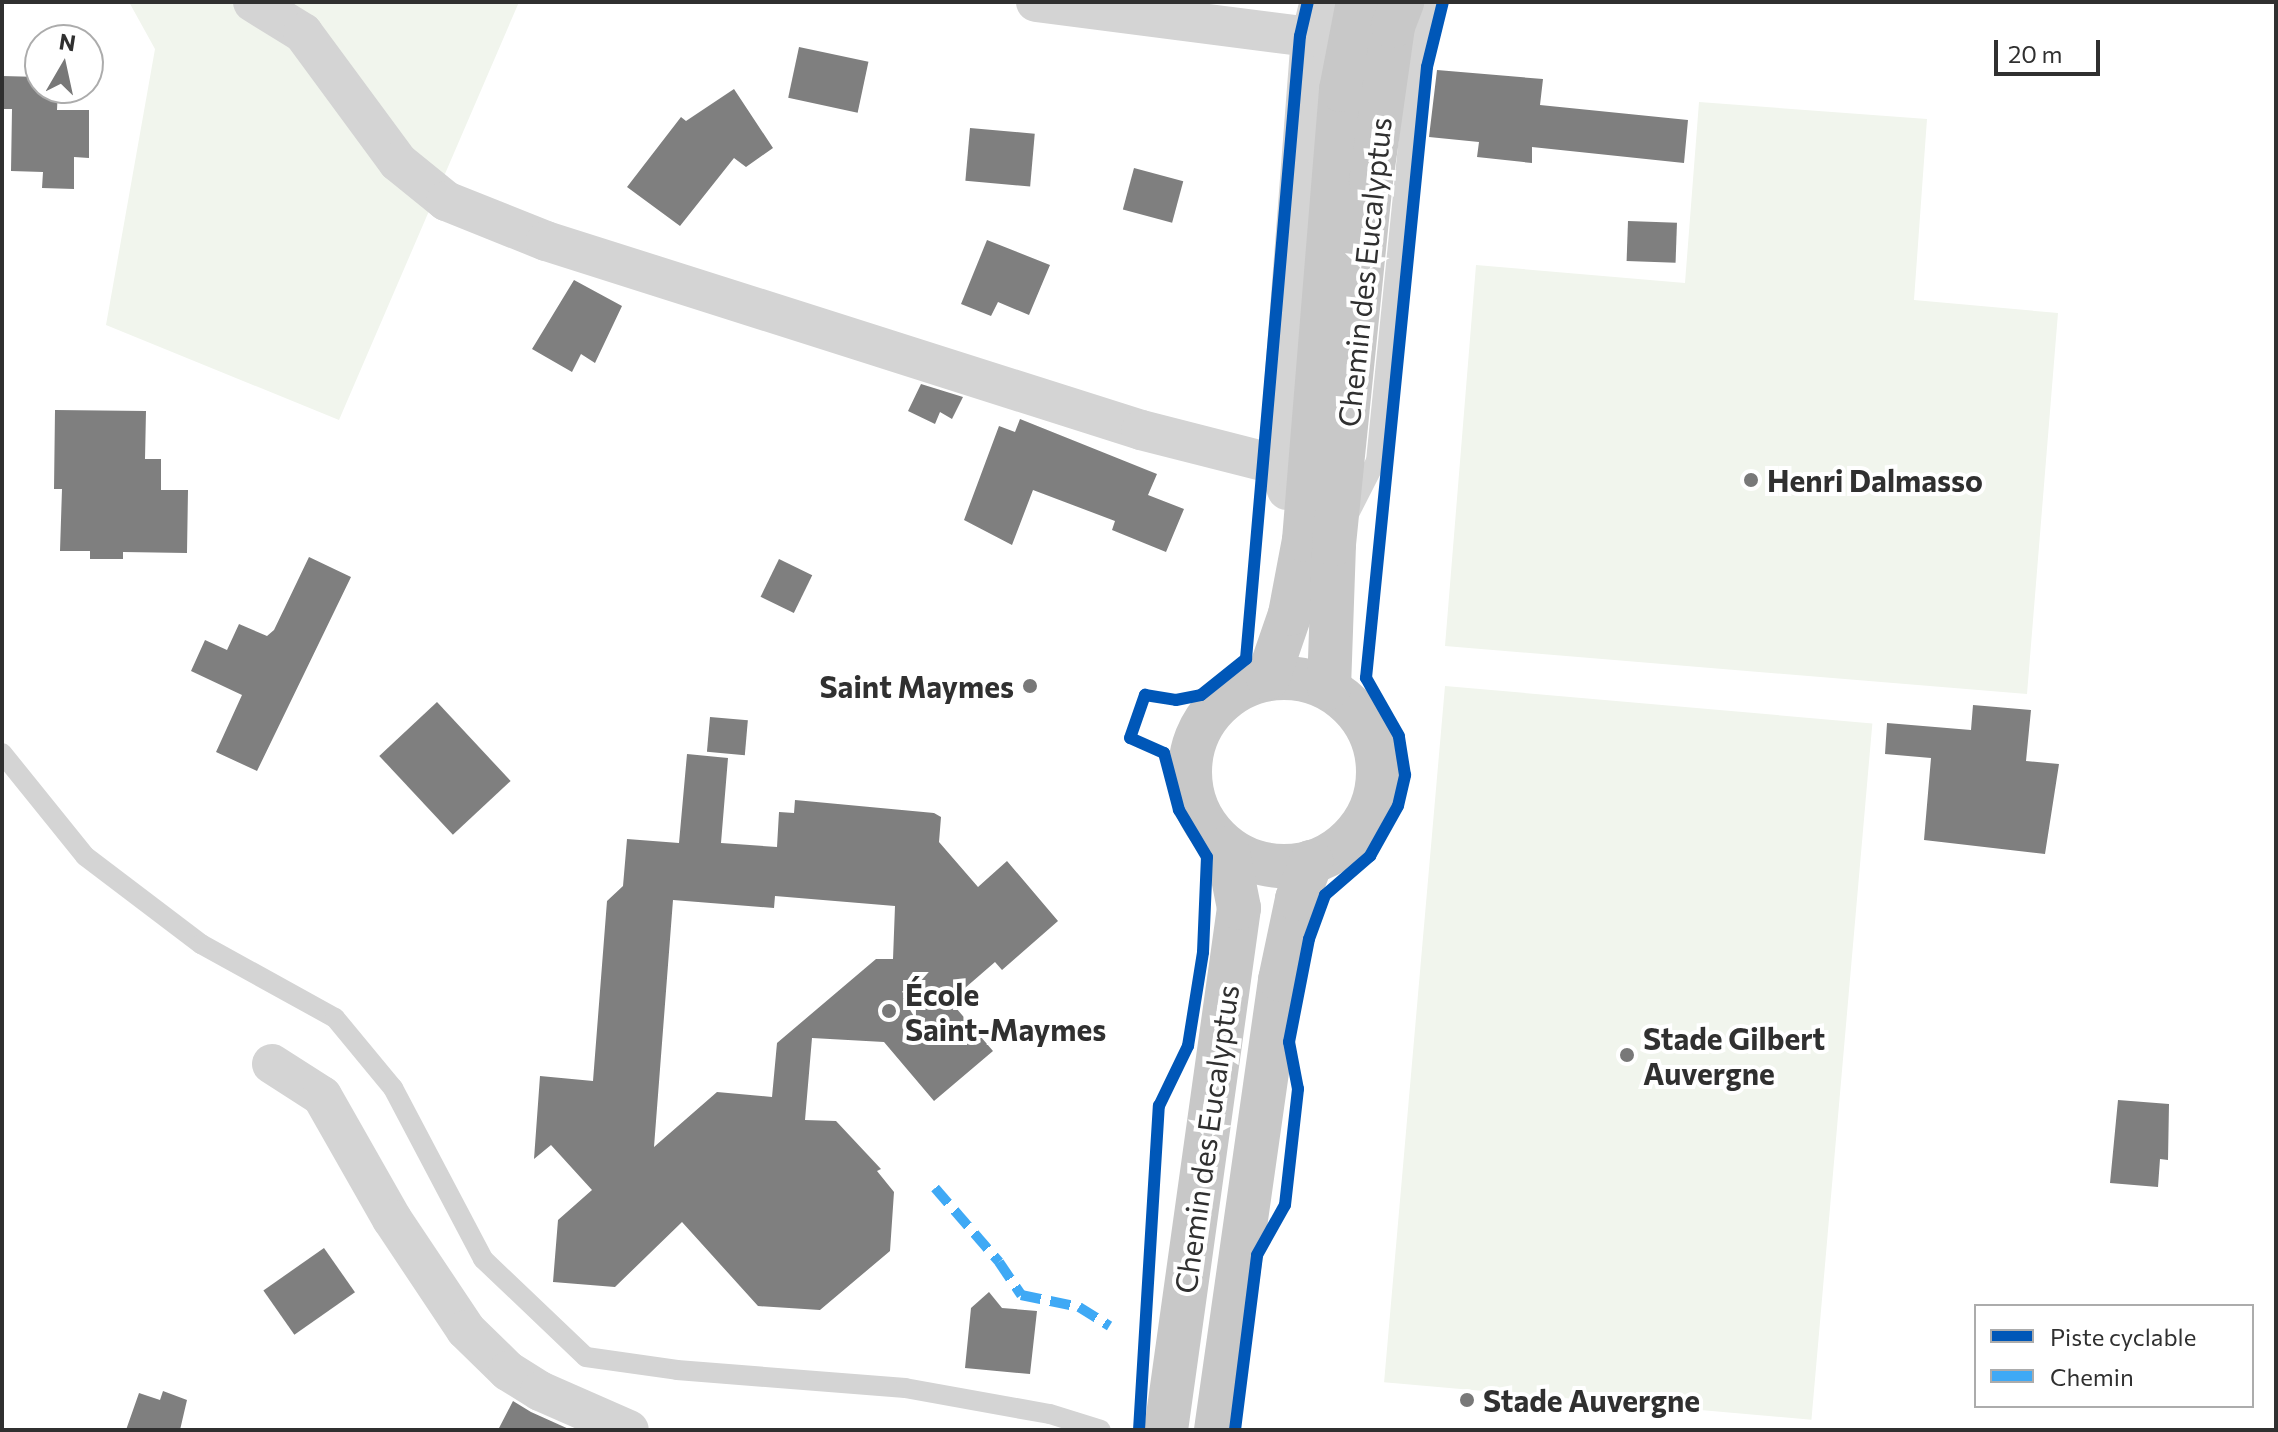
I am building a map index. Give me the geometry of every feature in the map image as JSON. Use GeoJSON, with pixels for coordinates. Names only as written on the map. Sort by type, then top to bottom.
{"type":"FeatureCollection","features":[{"type":"Feature","properties":{"kind":"main road","name":"Chemin des Eucalyptus"},"geometry":{"type":"LineString","coordinates":[[1329,688],[1319,542],[1341,90],[1358,2]]}},
{"type":"Feature","properties":{"kind":"main road","name":"Chemin des Eucalyptus"},"geometry":{"type":"LineString","coordinates":[[1268,678],[1319,542],[1393,26],[1402,2]]}},
{"type":"Feature","properties":{"kind":"main road"},"geometry":{"type":"LineString","coordinates":[[1268,678],[1299,678],[1329,688],[1354,708],[1371,735],[1377,781],[1362,825],[1340,848],[1311,862],[1282,867],[1253,861],[1227,848],[1205,825],[1192,797],[1189,765],[1196,734],[1226,698],[1268,678]]}},
{"type":"Feature","properties":{"kind":"main road","name":"Chemin des Eucalyptus"},"geometry":{"type":"LineString","coordinates":[[1166,1430],[1239,908],[1227,848]]}},
{"type":"Feature","properties":{"kind":"main road","name":"Chemin des Eucalyptus"},"geometry":{"type":"LineString","coordinates":[[1216,1430],[1280,980],[1297,899],[1311,862]]}},
{"type":"Feature","properties":{"kind":"street"},"geometry":{"type":"LineString","coordinates":[[253,2],[303,33],[398,162],[446,201],[546,241],[1141,430],[1278,465]]}},
{"type":"Feature","properties":{"kind":"street"},"geometry":{"type":"LineString","coordinates":[[1036,2],[1316,19]]}},
{"type":"Feature","properties":{"kind":"street","name":"Chemin des Eucalyptus"},"geometry":{"type":"LineString","coordinates":[[1316,19],[1278,465],[1319,542]]}},
{"type":"Feature","properties":{"kind":"street"},"geometry":{"type":"LineString","coordinates":[[272,1064],[322,1096],[392,1219],[466,1330],[508,1371],[540,1391],[629,1430]]}},
{"type":"Feature","properties":{"kind":"lane","name":"Chemin des Eucalyptus"},"geometry":{"type":"LineString","coordinates":[[1319,542],[1376,461],[1419,36],[1431,2]]}},
{"type":"Feature","properties":{"kind":"lane"},"geometry":{"type":"LineString","coordinates":[[2,753],[85,856],[201,944],[335,1018],[393,1088],[483,1259],[586,1357],[677,1370],[905,1388],[1050,1414],[1101,1430]]}},
{"type":"Feature","properties":{"kind":"shaded area"},"geometry":{"type":"Polygon","coordinates":[[[129,2],[519,2],[339,420],[106,325],[155,49],[129,2]]]}},
{"type":"Feature","properties":{"kind":"shaded area","name":"Henri Dalmasso"},"geometry":{"type":"Polygon","coordinates":[[[1699,102],[1927,119],[1914,300],[2058,313],[2027,694],[1445,646],[1476,265],[1685,283],[1699,102]]]}},
{"type":"Feature","properties":{"kind":"shaded area","name":"Stade Gilbert Auvergne"},"geometry":{"type":"Polygon","coordinates":[[[1445,686],[1872,723],[1811,1420],[1384,1382],[1445,686]]]}},
{"type":"Feature","properties":{"kind":"building"},"geometry":{"type":"Polygon","coordinates":[[[799,47],[868,62],[858,113],[788,98],[799,47]]]}},
{"type":"Feature","properties":{"kind":"building"},"geometry":{"type":"Polygon","coordinates":[[[1437,70],[1543,79],[1540,105],[1688,120],[1684,163],[1532,147],[1532,163],[1477,157],[1479,142],[1429,137],[1437,70]]]}},
{"type":"Feature","properties":{"kind":"building"},"geometry":{"type":"Polygon","coordinates":[[[2,76],[24,77],[24,104],[57,104],[57,110],[89,110],[89,158],[74,157],[74,189],[42,188],[43,172],[11,171],[12,109],[2,109],[2,76]]]}},
{"type":"Feature","properties":{"kind":"building"},"geometry":{"type":"Polygon","coordinates":[[[734,89],[773,148],[746,167],[734,158],[680,226],[627,187],[681,117],[686,121],[734,89]]]}},
{"type":"Feature","properties":{"kind":"building"},"geometry":{"type":"Polygon","coordinates":[[[970,128],[1035,134],[1030,186],[965,181],[970,128]]]}},
{"type":"Feature","properties":{"kind":"building"},"geometry":{"type":"Polygon","coordinates":[[[1134,168],[1183,181],[1172,223],[1123,210],[1134,168]]]}},
{"type":"Feature","properties":{"kind":"building"},"geometry":{"type":"Polygon","coordinates":[[[1628,221],[1677,223],[1676,263],[1627,261],[1628,221]]]}},
{"type":"Feature","properties":{"kind":"building"},"geometry":{"type":"Polygon","coordinates":[[[987,240],[1050,265],[1029,315],[998,302],[991,316],[961,304],[987,240]]]}},
{"type":"Feature","properties":{"kind":"building"},"geometry":{"type":"Polygon","coordinates":[[[574,280],[622,306],[595,363],[581,354],[572,372],[532,349],[574,280]]]}},
{"type":"Feature","properties":{"kind":"building"},"geometry":{"type":"Polygon","coordinates":[[[921,384],[963,397],[952,419],[940,412],[935,424],[908,411],[921,384]]]}},
{"type":"Feature","properties":{"kind":"building"},"geometry":{"type":"Polygon","coordinates":[[[55,410],[146,411],[145,459],[161,459],[161,490],[188,490],[187,553],[123,552],[123,559],[90,559],[90,551],[60,551],[62,489],[54,489],[55,410]]]}},
{"type":"Feature","properties":{"kind":"building"},"geometry":{"type":"Polygon","coordinates":[[[1020,419],[1157,474],[1148,495],[1184,509],[1166,552],[1112,530],[1115,521],[1033,490],[1012,545],[964,520],[999,426],[1015,432],[1020,419]]]}},
{"type":"Feature","properties":{"kind":"building"},"geometry":{"type":"Polygon","coordinates":[[[309,557],[351,577],[257,771],[216,752],[242,695],[191,671],[205,640],[227,650],[239,624],[267,636],[274,630],[309,557]]]}},
{"type":"Feature","properties":{"kind":"building"},"geometry":{"type":"Polygon","coordinates":[[[779,559],[812,575],[794,613],[761,597],[779,559]]]}},
{"type":"Feature","properties":{"kind":"building"},"geometry":{"type":"Polygon","coordinates":[[[437,702],[511,781],[453,835],[379,756],[437,702]]]}},
{"type":"Feature","properties":{"kind":"building"},"geometry":{"type":"Polygon","coordinates":[[[1973,705],[2031,710],[2026,761],[2059,764],[2045,854],[1924,840],[1931,758],[1885,754],[1887,723],[1971,730],[1973,705]]]}},
{"type":"Feature","properties":{"kind":"building"},"geometry":{"type":"Polygon","coordinates":[[[710,717],[748,720],[745,755],[707,752],[710,717]]]}},
{"type":"Feature","properties":{"kind":"building"},"geometry":{"type":"Polygon","coordinates":[[[687,754],[728,758],[721,843],[777,847],[779,812],[794,813],[795,800],[934,813],[941,817],[939,842],[978,887],[1007,861],[1058,921],[1002,970],[995,962],[950,1001],[993,1051],[934,1101],[884,1042],[812,1038],[805,1120],[836,1121],[881,1169],[877,1171],[894,1192],[890,1251],[820,1310],[758,1306],[682,1222],[615,1287],[553,1282],[558,1220],[592,1190],[551,1145],[534,1159],[540,1076],[593,1081],[607,901],[623,886],[627,839],[679,843],[687,754]],[[775,896],[774,908],[673,900],[654,1147],[717,1092],[772,1097],[777,1043],[876,959],[893,959],[895,906],[775,896]]]}},
{"type":"Feature","properties":{"kind":"building"},"geometry":{"type":"Polygon","coordinates":[[[2118,1100],[2169,1104],[2168,1160],[2160,1159],[2158,1187],[2110,1183],[2118,1100]]]}},
{"type":"Feature","properties":{"kind":"building"},"geometry":{"type":"Polygon","coordinates":[[[324,1248],[355,1292],[294,1335],[263,1290],[324,1248]]]}},
{"type":"Feature","properties":{"kind":"building"},"geometry":{"type":"Polygon","coordinates":[[[989,1292],[1002,1308],[1037,1311],[1030,1374],[965,1368],[971,1308],[989,1292]]]}},
{"type":"Feature","properties":{"kind":"building"},"geometry":{"type":"Polygon","coordinates":[[[163,1391],[187,1400],[180,1430],[126,1430],[139,1393],[160,1400],[163,1391]]]}},
{"type":"Feature","properties":{"kind":"building"},"geometry":{"type":"Polygon","coordinates":[[[513,1401],[531,1412],[571,1430],[498,1430],[513,1401]]]}},
{"type":"Feature","properties":{"kind":"marked path"},"geometry":{"type":"LineString","coordinates":[[935,1188],[999,1262],[1021,1295],[1079,1307],[1110,1326]]}},
{"type":"Feature","properties":{"kind":"cycle path"},"geometry":{"type":"LineString","coordinates":[[1139,1430],[1159,1106],[1188,1046],[1203,952],[1207,857],[1179,810],[1164,753],[1130,738],[1145,695],[1176,700],[1201,695],[1246,659],[1300,36],[1308,2]]}},
{"type":"Feature","properties":{"kind":"cycle path"},"geometry":{"type":"LineString","coordinates":[[1235,1430],[1257,1255],[1285,1205],[1298,1089],[1289,1042],[1309,939],[1325,895],[1370,856],[1398,806],[1405,775],[1399,736],[1366,678],[1427,67],[1443,2]]}},
{"type":"Feature","properties":{"kind":"place","name":"Henri Dalmasso"},"geometry":{"type":"Point","coordinates":[1751,480]}},
{"type":"Feature","properties":{"kind":"place","name":"Saint Maymes"},"geometry":{"type":"Point","coordinates":[1030,686]}},
{"type":"Feature","properties":{"kind":"place","name":"École Saint-Maymes"},"geometry":{"type":"Point","coordinates":[889,1011]}},
{"type":"Feature","properties":{"kind":"place","name":"Stade Gilbert Auvergne"},"geometry":{"type":"Point","coordinates":[1627,1055]}},
{"type":"Feature","properties":{"kind":"place","name":"Stade Auvergne"},"geometry":{"type":"Point","coordinates":[1467,1400]}}]}
